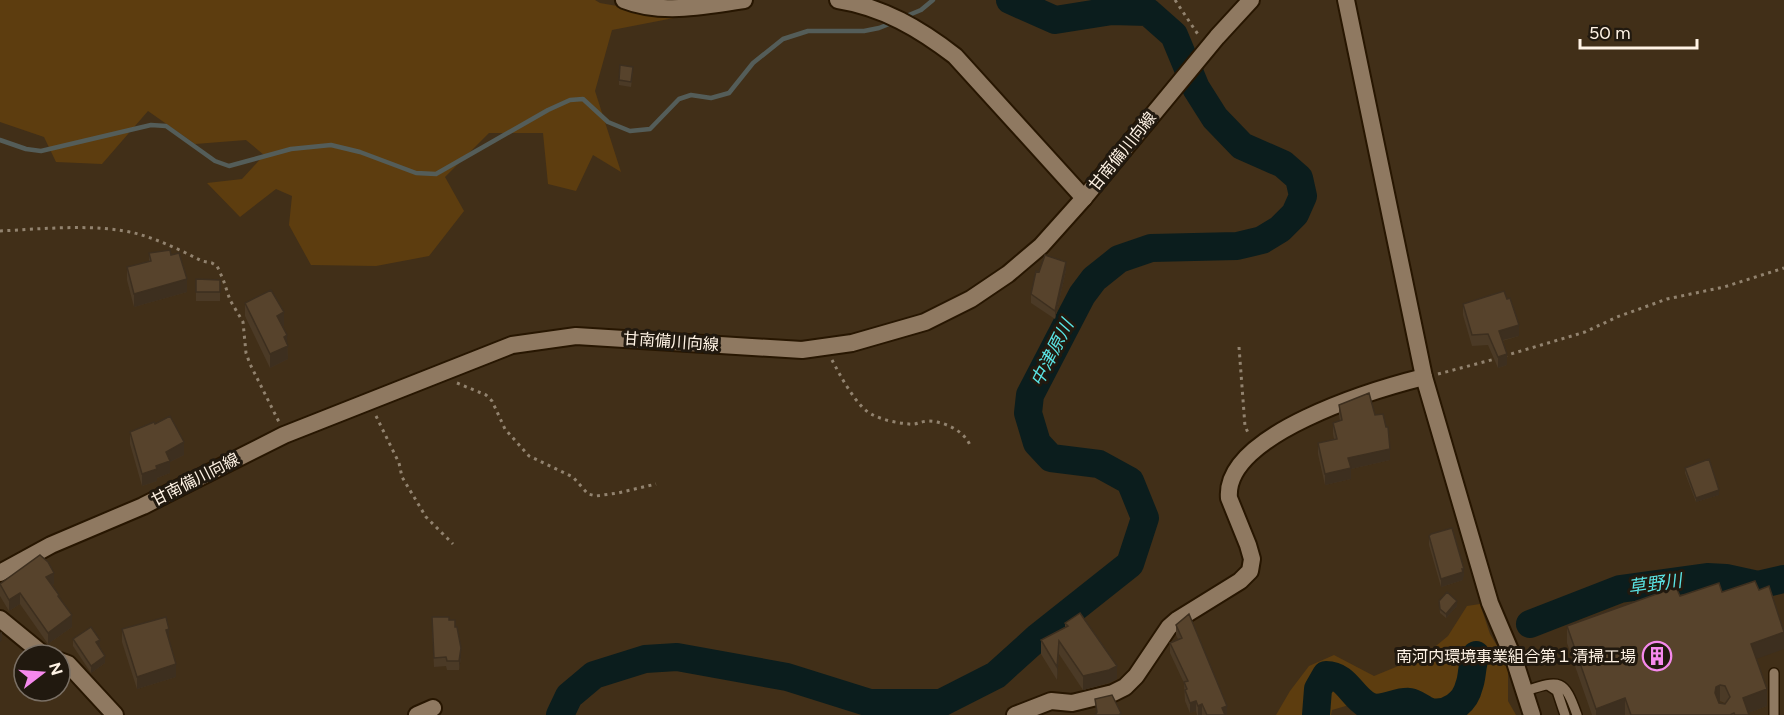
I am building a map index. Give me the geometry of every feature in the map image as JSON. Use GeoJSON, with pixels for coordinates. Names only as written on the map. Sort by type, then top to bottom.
{"type":"FeatureCollection","features":[{"type":"Feature","properties":{"kind":"street"},"geometry":{"type":"LineString","coordinates":[[624,0],[676,8],[744,0]]}},
{"type":"Feature","properties":{"kind":"street"},"geometry":{"type":"LineString","coordinates":[[838,0],[876,9],[921,31],[956,56],[1084,198]]}},
{"type":"Feature","properties":{"kind":"street","name":"甘南備川向線"},"geometry":{"type":"LineString","coordinates":[[0,573],[51,545],[143,506],[284,435],[512,345],[576,336],[802,350],[876,338],[925,321],[971,299],[1008,274],[1059,228],[1205,51],[1251,0]]}},
{"type":"Feature","properties":{"kind":"street"},"geometry":{"type":"LineString","coordinates":[[1346,0],[1424,377],[1490,603],[1512,654],[1532,715]]}},
{"type":"Feature","properties":{"kind":"street"},"geometry":{"type":"LineString","coordinates":[[1015,715],[1051,701],[1072,703],[1113,693],[1125,687],[1136,676],[1163,635],[1177,620],[1240,581],[1250,572],[1252,559],[1229,498],[1228,487],[1231,478],[1260,446],[1277,432],[1313,414],[1359,396],[1424,377]]}},
{"type":"Feature","properties":{"kind":"street"},"geometry":{"type":"LineString","coordinates":[[0,619],[29,643]]}},
{"type":"Feature","properties":{"kind":"street"},"geometry":{"type":"LineString","coordinates":[[72,668],[115,715]]}},
{"type":"Feature","properties":{"kind":"lane"},"geometry":{"type":"LineString","coordinates":[[1774,673],[1774,715]]}},
{"type":"Feature","properties":{"kind":"lane"},"geometry":{"type":"LineString","coordinates":[[1525,691],[1547,684],[1559,684],[1566,689],[1577,715]]}},
{"type":"Feature","properties":{"kind":"lane"},"geometry":{"type":"LineString","coordinates":[[1547,684],[1557,691],[1565,715]]}},
{"type":"Feature","properties":{"kind":"path"},"geometry":{"type":"LineString","coordinates":[[1175,0],[1199,37],[1205,51]]}},
{"type":"Feature","properties":{"kind":"path"},"geometry":{"type":"LineString","coordinates":[[0,231],[71,228],[138,234],[217,266],[230,300],[243,322],[246,353],[250,364],[284,435]]}},
{"type":"Feature","properties":{"kind":"path"},"geometry":{"type":"LineString","coordinates":[[1424,377],[1483,363],[1532,346],[1585,332],[1617,317],[1667,299],[1724,287],[1784,268]]}},
{"type":"Feature","properties":{"kind":"path"},"geometry":{"type":"LineString","coordinates":[[830,346],[832,361],[864,409],[873,415],[904,423],[940,424],[963,433],[969,439],[971,448]]}},
{"type":"Feature","properties":{"kind":"path"},"geometry":{"type":"LineString","coordinates":[[1239,347],[1245,426],[1250,438],[1260,446]]}},
{"type":"Feature","properties":{"kind":"path"},"geometry":{"type":"LineString","coordinates":[[448,370],[454,381],[486,395],[492,401],[505,429],[529,456],[573,477],[588,494],[596,496],[618,493],[656,484]]}},
{"type":"Feature","properties":{"kind":"path"},"geometry":{"type":"LineString","coordinates":[[369,401],[399,463],[402,477],[426,517],[453,544]]}},
{"type":"Feature","properties":{"kind":"shaded area"},"geometry":{"type":"Polygon","coordinates":[[[0,0],[595,0],[600,3],[679,17],[612,30],[595,91],[621,172],[593,155],[576,191],[548,184],[543,133],[489,133],[445,177],[464,211],[429,256],[376,266],[311,265],[289,225],[292,196],[276,189],[240,217],[207,183],[242,179],[264,155],[246,140],[195,144],[148,111],[102,164],[56,162],[44,137],[0,122],[0,0]]]}},
{"type":"Feature","properties":{"kind":"shaded area"},"geometry":{"type":"Polygon","coordinates":[[[1480,604],[1490,634],[1508,664],[1508,701],[1516,715],[1381,715],[1356,703],[1332,710],[1331,715],[1276,715],[1309,666],[1334,655],[1374,676],[1425,655],[1448,636],[1467,606],[1480,604]]]}},
{"type":"Feature","properties":{"kind":"building"},"geometry":{"type":"Polygon","coordinates":[[[620,65],[633,67],[631,82],[619,80],[620,65]]]}},
{"type":"Feature","properties":{"kind":"building"},"geometry":{"type":"Polygon","coordinates":[[[170,250],[171,255],[179,253],[187,279],[134,294],[127,267],[151,261],[149,253],[170,250]]]}},
{"type":"Feature","properties":{"kind":"building"},"geometry":{"type":"Polygon","coordinates":[[[1045,255],[1066,262],[1055,311],[1031,294],[1036,271],[1039,272],[1045,255]]]}},
{"type":"Feature","properties":{"kind":"building"},"geometry":{"type":"Polygon","coordinates":[[[196,279],[220,280],[220,292],[196,292],[196,279]]]}},
{"type":"Feature","properties":{"kind":"building"},"geometry":{"type":"Polygon","coordinates":[[[271,290],[284,312],[277,316],[287,335],[284,337],[288,346],[270,354],[245,303],[271,290]]]}},
{"type":"Feature","properties":{"kind":"building"},"geometry":{"type":"Polygon","coordinates":[[[1504,291],[1507,299],[1510,298],[1519,325],[1499,331],[1507,354],[1498,357],[1488,334],[1472,335],[1463,304],[1504,291]]]}},
{"type":"Feature","properties":{"kind":"building"},"geometry":{"type":"Polygon","coordinates":[[[1369,393],[1375,415],[1383,414],[1386,427],[1388,427],[1390,449],[1348,458],[1351,468],[1325,474],[1318,443],[1337,439],[1333,423],[1342,420],[1339,405],[1369,393]]]}},
{"type":"Feature","properties":{"kind":"building"},"geometry":{"type":"Polygon","coordinates":[[[170,416],[184,442],[166,452],[170,461],[142,474],[130,432],[154,422],[155,424],[170,416]]]}},
{"type":"Feature","properties":{"kind":"building"},"geometry":{"type":"Polygon","coordinates":[[[1709,459],[1719,490],[1696,498],[1685,468],[1709,459]]]}},
{"type":"Feature","properties":{"kind":"building"},"geometry":{"type":"Polygon","coordinates":[[[1452,528],[1464,569],[1462,569],[1463,572],[1441,579],[1429,536],[1452,528]]]}},
{"type":"Feature","properties":{"kind":"building"},"geometry":{"type":"Polygon","coordinates":[[[40,555],[48,562],[54,573],[46,577],[72,615],[48,633],[20,593],[9,600],[0,584],[40,555]]]}},
{"type":"Feature","properties":{"kind":"building","name":"南河内環境事業組合第１清掃工場"},"geometry":{"type":"Polygon","coordinates":[[[1755,581],[1759,590],[1769,586],[1784,632],[1751,644],[1767,689],[1743,698],[1749,715],[1735,715],[1734,713],[1730,715],[1631,715],[1625,698],[1596,709],[1567,626],[1676,587],[1680,596],[1719,583],[1722,592],[1755,581]],[[1725,686],[1716,687],[1715,693],[1719,703],[1725,704],[1730,697],[1725,686]]]}},
{"type":"Feature","properties":{"kind":"building"},"geometry":{"type":"Polygon","coordinates":[[[1447,592],[1457,601],[1446,614],[1440,609],[1439,601],[1447,592]]]}},
{"type":"Feature","properties":{"kind":"building"},"geometry":{"type":"Polygon","coordinates":[[[1080,613],[1117,666],[1083,676],[1059,641],[1057,667],[1041,640],[1068,626],[1065,623],[1080,613]]]}},
{"type":"Feature","properties":{"kind":"building"},"geometry":{"type":"Polygon","coordinates":[[[1189,614],[1227,706],[1222,708],[1225,715],[1207,715],[1202,704],[1198,706],[1196,701],[1190,703],[1185,690],[1187,689],[1184,682],[1188,681],[1170,643],[1182,638],[1176,625],[1189,614]]]}},
{"type":"Feature","properties":{"kind":"building"},"geometry":{"type":"Polygon","coordinates":[[[166,617],[169,629],[166,630],[176,664],[137,677],[122,629],[166,617]]]}},
{"type":"Feature","properties":{"kind":"building"},"geometry":{"type":"Polygon","coordinates":[[[432,617],[449,617],[449,620],[455,620],[461,648],[459,661],[447,661],[446,657],[434,658],[432,617]]]}},
{"type":"Feature","properties":{"kind":"building"},"geometry":{"type":"Polygon","coordinates":[[[91,627],[100,640],[96,642],[105,656],[91,666],[73,639],[91,627]]]}},
{"type":"Feature","properties":{"kind":"building"},"geometry":{"type":"Polygon","coordinates":[[[1112,695],[1121,713],[1119,715],[1095,715],[1097,712],[1095,699],[1112,695]]]}},
{"type":"Feature","properties":{"kind":"waterway"},"geometry":{"type":"LineString","coordinates":[[904,17],[921,10],[933,0]]}},
{"type":"Feature","properties":{"kind":"waterway","name":"中津原川"},"geometry":{"type":"LineString","coordinates":[[560,715],[569,696],[594,675],[645,659],[677,657],[787,677],[870,703],[941,703],[996,675],[1038,637],[1130,564],[1145,518],[1130,481],[1099,464],[1051,458],[1037,443],[1028,413],[1030,395],[1082,295],[1094,279],[1119,259],[1151,248],[1237,246],[1262,240],[1280,229],[1295,214],[1303,196],[1299,178],[1283,164],[1242,146],[1215,118],[1196,88],[1174,35],[1148,12],[1112,11],[1055,20],[1010,0]]}},
{"type":"Feature","properties":{"kind":"waterway"},"geometry":{"type":"LineString","coordinates":[[0,140],[26,149],[41,151],[151,125],[166,126],[215,161],[229,166],[291,149],[331,145],[360,152],[416,173],[436,174],[548,110],[570,100],[583,99],[608,122],[630,131],[650,129],[679,99],[691,95],[711,98],[729,93],[753,63],[783,39],[808,31],[864,31],[894,22]]}},
{"type":"Feature","properties":{"kind":"waterway","name":"草野川"},"geometry":{"type":"LineString","coordinates":[[1530,624],[1620,589],[1707,577],[1726,578],[1758,585],[1784,579]]}},
{"type":"Feature","properties":{"kind":"waterway","name":"草野川"},"geometry":{"type":"LineString","coordinates":[[1316,715],[1318,689],[1326,675],[1339,679],[1369,706],[1379,708],[1405,702],[1413,703],[1431,712],[1444,712],[1455,707],[1464,698],[1476,655]]}},
{"type":"Feature","properties":{"kind":"place","name":"南河内環境事業組合第１清掃工場"},"geometry":{"type":"Point","coordinates":[1657,656]}}]}
